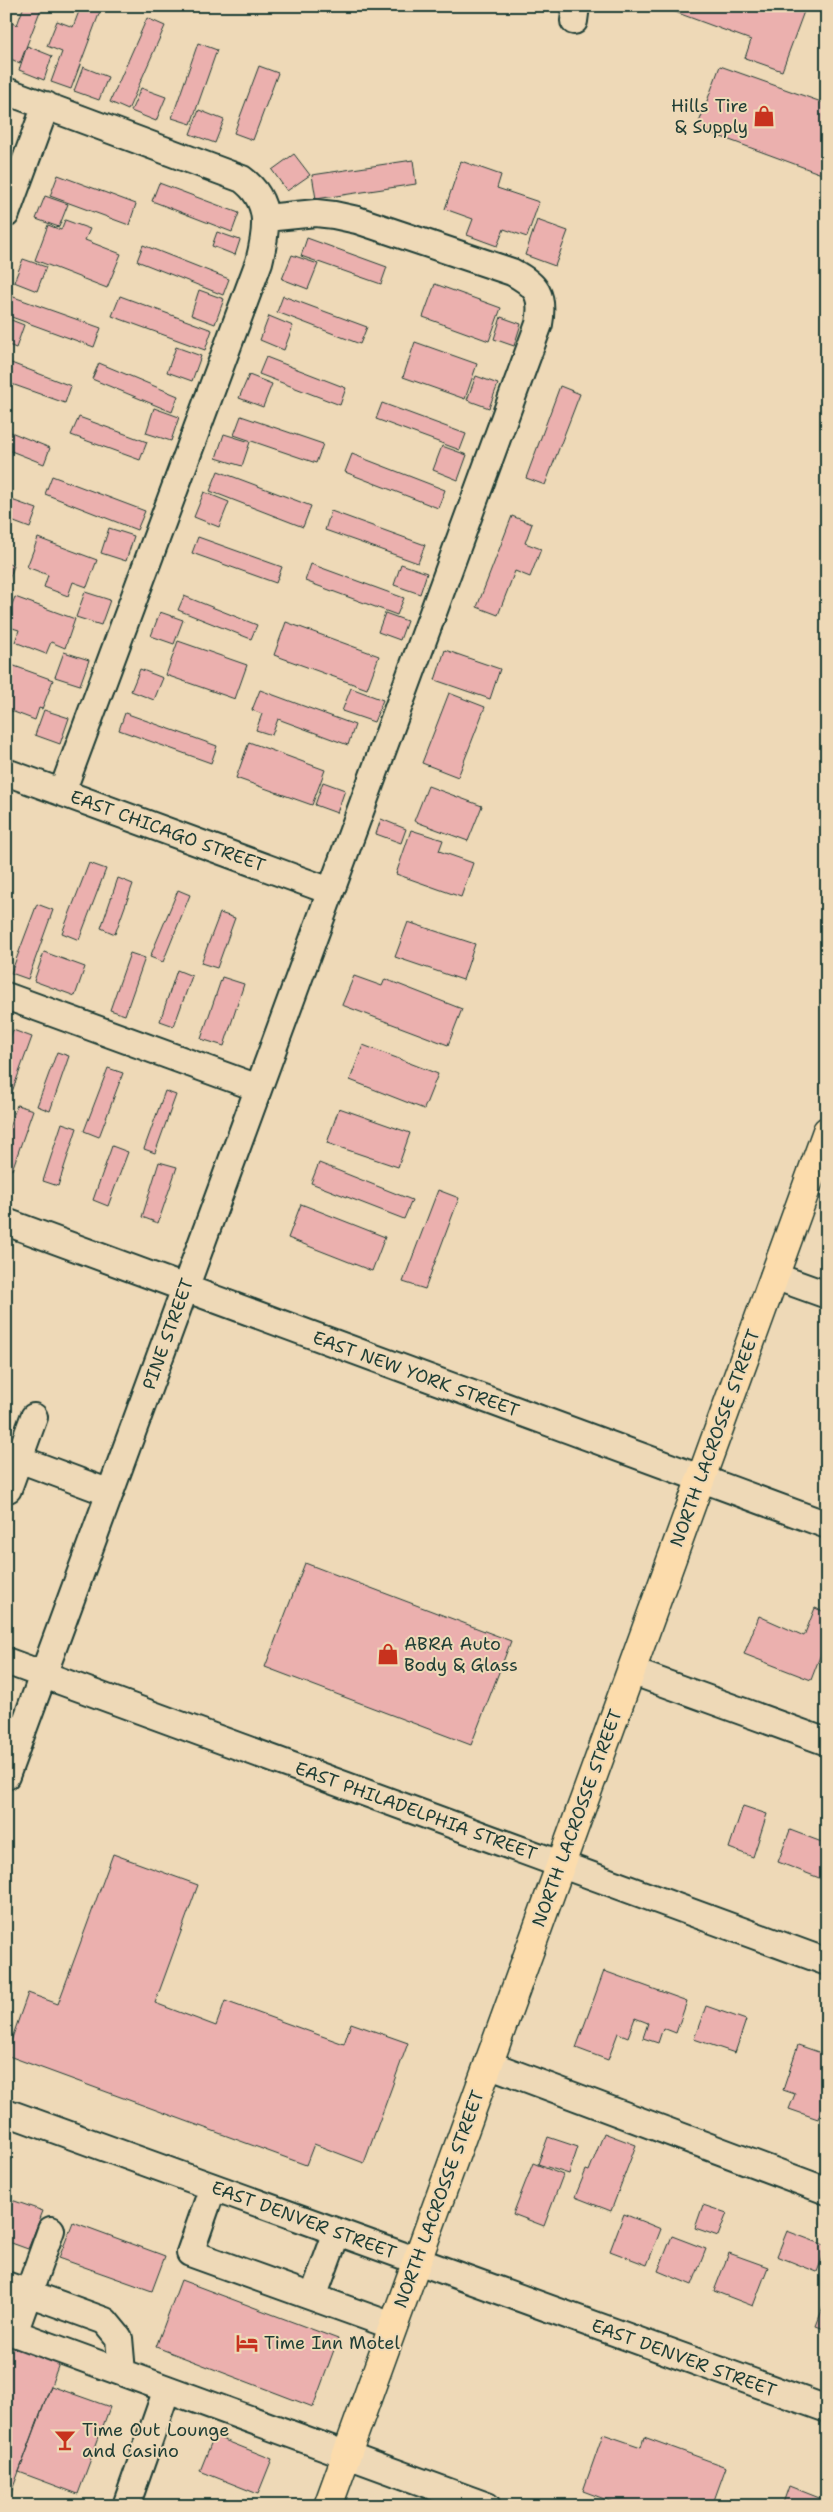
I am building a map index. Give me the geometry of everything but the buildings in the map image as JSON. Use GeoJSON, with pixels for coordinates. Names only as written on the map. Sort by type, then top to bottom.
{"type":"FeatureCollection","features":[{"type":"Feature","properties":{"kind":"main road","name":"NORTH LACROSSE STREET"},"geometry":{"type":"LineString","coordinates":[[328,2506],[827,1131]]}},
{"type":"Feature","properties":{"kind":"street"},"geometry":{"type":"LineString","coordinates":[[6,91],[242,179],[258,194],[266,218],[258,262],[62,792]]}},
{"type":"Feature","properties":{"kind":"street"},"geometry":{"type":"LineString","coordinates":[[6,214],[46,106]]}},
{"type":"Feature","properties":{"kind":"street","name":"PINE STREET"},"geometry":{"type":"LineString","coordinates":[[6,1776],[539,324],[542,307],[538,293],[527,280],[512,272],[366,222],[316,213],[266,218]]}},
{"type":"Feature","properties":{"kind":"street","name":"EAST CHICAGO STREET"},"geometry":{"type":"LineString","coordinates":[[6,772],[330,891]]}},
{"type":"Feature","properties":{"kind":"street"},"geometry":{"type":"LineString","coordinates":[[6,996],[258,1088]]}},
{"type":"Feature","properties":{"kind":"street","name":"EAST NEW YORK STREET"},"geometry":{"type":"LineString","coordinates":[[6,1222],[827,1525]]}},
{"type":"Feature","properties":{"kind":"street"},"geometry":{"type":"LineString","coordinates":[[774,1276],[827,1295]]}},
{"type":"Feature","properties":{"kind":"street"},"geometry":{"type":"LineString","coordinates":[[8,1489],[34,1417]]}},
{"type":"Feature","properties":{"kind":"street"},"geometry":{"type":"LineString","coordinates":[[19,1459],[110,1493]]}},
{"type":"Feature","properties":{"kind":"street","name":"EAST PHILADELPHIA STREET"},"geometry":{"type":"LineString","coordinates":[[6,1661],[827,1962]]}},
{"type":"Feature","properties":{"kind":"street"},"geometry":{"type":"LineString","coordinates":[[631,1671],[827,1742]]}},
{"type":"Feature","properties":{"kind":"street"},"geometry":{"type":"LineString","coordinates":[[488,2064],[827,2191]]}},
{"type":"Feature","properties":{"kind":"street","name":"EAST DENVER STREET"},"geometry":{"type":"LineString","coordinates":[[6,2112],[827,2410]]}},
{"type":"Feature","properties":{"kind":"street"},"geometry":{"type":"LineString","coordinates":[[213,2187],[190,2253],[393,2326]]}},
{"type":"Feature","properties":{"kind":"street"},"geometry":{"type":"LineString","coordinates":[[51,2230],[17,2289],[10,2332],[346,2454],[460,2501],[487,2506]]}},
{"type":"Feature","properties":{"kind":"street"},"geometry":{"type":"LineString","coordinates":[[313,2298],[337,2232]]}},
{"type":"Feature","properties":{"kind":"street"},"geometry":{"type":"LineString","coordinates":[[17,2289],[105,2321],[119,2338],[122,2372]]}},
{"type":"Feature","properties":{"kind":"street"},"geometry":{"type":"LineString","coordinates":[[132,2504],[167,2389]]}},
{"type":"Feature","properties":{"kind":"place","name":"Hills Tire & Supply"},"geometry":{"type":"Point","coordinates":[764,116]}},
{"type":"Feature","properties":{"kind":"place","name":"ABRA Auto Body & Glass"},"geometry":{"type":"Point","coordinates":[388,1654]}},
{"type":"Feature","properties":{"kind":"place","name":"Time Inn Motel"},"geometry":{"type":"Point","coordinates":[247,2343]}},
{"type":"Feature","properties":{"kind":"place","name":"Time Out Lounge and Casino"},"geometry":{"type":"Point","coordinates":[65,2440]}}]}
